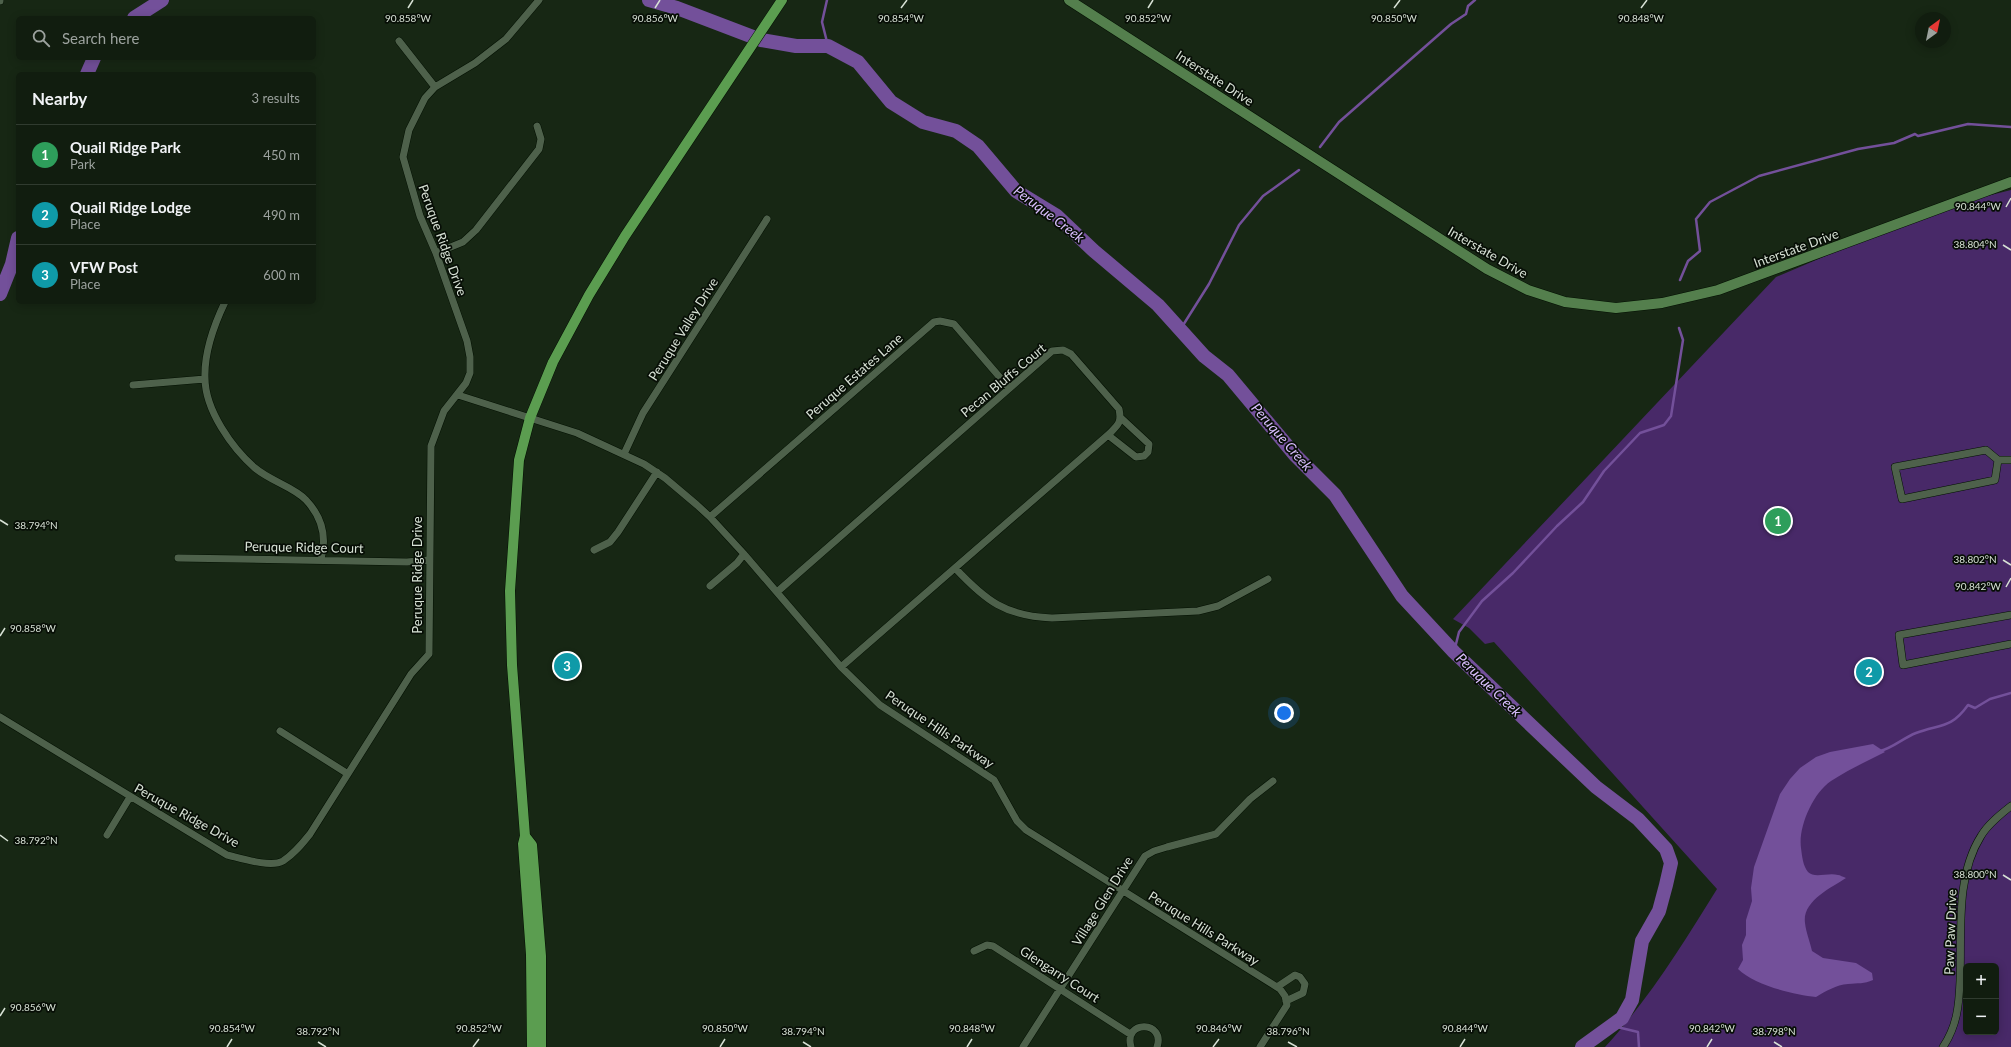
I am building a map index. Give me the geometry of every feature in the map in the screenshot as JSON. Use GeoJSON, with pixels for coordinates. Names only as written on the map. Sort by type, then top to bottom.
{"type":"FeatureCollection","features":[{"type":"Feature","properties":{"kind":"main road"},"geometry":{"type":"LineString","coordinates":[[532,1047],[531,955],[523,844],[525,836],[512,665],[510,591],[520,460],[530,418],[553,362],[625,236],[782,0]]}},
{"type":"Feature","properties":{"kind":"main road","name":"Interstate Drive"},"geometry":{"type":"LineString","coordinates":[[1069,0],[1493,273],[1528,290],[1565,302],[1601,307],[1630,307],[1662,303],[1718,290],[2011,182]]}},
{"type":"Feature","properties":{"kind":"main road"},"geometry":{"type":"LineString","coordinates":[[525,836],[532,845],[541,956],[541,1047]]}},
{"type":"Feature","properties":{"kind":"street","name":"Peruque Ridge Drive"},"geometry":{"type":"LineString","coordinates":[[0,717],[227,855],[256,863],[282,862],[297,850],[310,834],[411,674],[429,654],[431,446],[444,411],[458,395],[466,383],[470,373],[467,341],[436,253],[420,216],[402,157],[409,130],[425,98],[435,87],[475,63],[506,39],[539,0]]}},
{"type":"Feature","properties":{"kind":"street"},"geometry":{"type":"LineString","coordinates":[[399,41],[435,87]]}},
{"type":"Feature","properties":{"kind":"street"},"geometry":{"type":"LineString","coordinates":[[436,253],[463,242],[486,218],[539,149],[541,139],[537,126]]}},
{"type":"Feature","properties":{"kind":"street","name":"Peruque Valley Drive"},"geometry":{"type":"LineString","coordinates":[[624,454],[643,413],[767,219]]}},
{"type":"Feature","properties":{"kind":"street"},"geometry":{"type":"LineString","coordinates":[[223,304],[209,345],[205,379],[208,395],[220,427],[232,445],[255,468],[306,500],[320,520],[324,535],[324,548],[321,559]]}},
{"type":"Feature","properties":{"kind":"street","name":"Peruque Estates Lane"},"geometry":{"type":"LineString","coordinates":[[710,517],[934,322],[940,321],[954,324],[1009,388]]}},
{"type":"Feature","properties":{"kind":"street","name":"Pecan Bluffs Court"},"geometry":{"type":"LineString","coordinates":[[777,592],[1052,351],[1063,350],[1071,354],[1119,408],[1121,418]]}},
{"type":"Feature","properties":{"kind":"street"},"geometry":{"type":"LineString","coordinates":[[133,385],[205,379]]}},
{"type":"Feature","properties":{"kind":"street","name":"Peruque Hills Parkway"},"geometry":{"type":"LineString","coordinates":[[458,395],[577,433],[624,454],[657,472],[697,504],[710,517],[744,554],[841,667],[880,705],[994,780],[1017,821],[1026,830],[1277,987],[1286,998]]}},
{"type":"Feature","properties":{"kind":"street"},"geometry":{"type":"LineString","coordinates":[[841,667],[1108,435],[1118,425],[1121,418],[1145,438],[1149,444],[1148,452],[1144,456],[1136,457],[1108,435]]}},
{"type":"Feature","properties":{"kind":"street"},"geometry":{"type":"LineString","coordinates":[[1998,460],[1996,480],[1902,499],[1896,467],[1986,450],[1998,460],[2011,460]]}},
{"type":"Feature","properties":{"kind":"street"},"geometry":{"type":"LineString","coordinates":[[594,550],[610,542],[657,472]]}},
{"type":"Feature","properties":{"kind":"street"},"geometry":{"type":"LineString","coordinates":[[710,586],[737,563],[744,554]]}},
{"type":"Feature","properties":{"kind":"street","name":"Peruque Ridge Court"},"geometry":{"type":"LineString","coordinates":[[178,558],[321,559],[407,562],[429,560]]}},
{"type":"Feature","properties":{"kind":"street"},"geometry":{"type":"LineString","coordinates":[[955,568],[976,590],[1005,609],[1028,617],[1052,618],[1198,611],[1218,606],[1268,580]]}},
{"type":"Feature","properties":{"kind":"street"},"geometry":{"type":"LineString","coordinates":[[2011,615],[1899,634],[1903,665],[2011,644]]}},
{"type":"Feature","properties":{"kind":"street"},"geometry":{"type":"LineString","coordinates":[[280,731],[348,774]]}},
{"type":"Feature","properties":{"kind":"street","name":"Village Glen Drive"},"geometry":{"type":"LineString","coordinates":[[1023,1047],[1145,856],[1154,851],[1216,834],[1250,799],[1274,781]]}},
{"type":"Feature","properties":{"kind":"street"},"geometry":{"type":"LineString","coordinates":[[107,835],[130,797]]}},
{"type":"Feature","properties":{"kind":"street","name":"Paw Paw Drive"},"geometry":{"type":"LineString","coordinates":[[1943,1047],[1949,1038],[1958,1010],[1963,884],[1970,857],[1982,834],[2011,806]]}},
{"type":"Feature","properties":{"kind":"street","name":"Glengarry Court"},"geometry":{"type":"LineString","coordinates":[[974,951],[987,945],[993,946],[1130,1034]]}},
{"type":"Feature","properties":{"kind":"street"},"geometry":{"type":"LineString","coordinates":[[1260,1047],[1287,1005],[1286,998],[1303,993],[1305,984],[1300,977],[1295,975],[1277,987]]}},
{"type":"Feature","properties":{"kind":"street"},"geometry":{"type":"LineString","coordinates":[[1131,1047],[1129,1041],[1130,1034],[1138,1027],[1148,1026],[1156,1032],[1159,1041],[1157,1047]]}},
{"type":"Feature","properties":{"kind":"shaded area"},"geometry":{"type":"Polygon","coordinates":[[[2011,190],[2011,1047],[1605,1047],[1651,990],[1678,951],[1717,889],[1494,642],[1485,644],[1469,628],[1453,619],[1776,277],[1849,246],[1975,199],[2011,190]]]}},
{"type":"Feature","properties":{"kind":"shaded area"},"geometry":{"type":"Polygon","coordinates":[[[1873,744],[1885,752],[1831,781],[1824,786],[1818,794],[1804,821],[1801,848],[1805,867],[1811,874],[1834,874],[1846,878],[1819,896],[1808,908],[1805,915],[1805,923],[1812,951],[1823,958],[1856,963],[1872,973],[1873,980],[1864,983],[1839,986],[1816,997],[1775,988],[1754,980],[1738,969],[1743,960],[1742,945],[1746,935],[1746,920],[1752,901],[1751,888],[1754,867],[1780,794],[1790,779],[1800,768],[1816,757],[1830,752],[1873,744]]]}},
{"type":"Feature","properties":{"kind":"waterway","name":"Peruque Creek"},"geometry":{"type":"LineString","coordinates":[[137,16],[162,0]]}},
{"type":"Feature","properties":{"kind":"waterway","name":"Peruque Creek"},"geometry":{"type":"LineString","coordinates":[[649,0],[677,8],[761,40],[796,46],[828,46],[858,62],[891,102],[923,122],[956,131],[978,146],[1016,191],[1057,216],[1094,251],[1158,305],[1204,356],[1228,375],[1295,455],[1335,495],[1402,596],[1454,652],[1596,787],[1638,819],[1666,849],[1671,863],[1659,911],[1642,941],[1632,1000],[1622,1018],[1582,1047]]}},
{"type":"Feature","properties":{"kind":"waterway"},"geometry":{"type":"LineString","coordinates":[[827,0],[822,22],[828,46]]}},
{"type":"Feature","properties":{"kind":"waterway"},"geometry":{"type":"LineString","coordinates":[[1320,147],[1339,122],[1451,24],[1466,14],[1468,6],[1475,0]]}},
{"type":"Feature","properties":{"kind":"waterway","name":"Peruque Creek"},"geometry":{"type":"LineString","coordinates":[[88,72],[93,60]]}},
{"type":"Feature","properties":{"kind":"waterway"},"geometry":{"type":"LineString","coordinates":[[1680,280],[1688,261],[1700,251],[1696,219],[1710,202],[1759,176],[1858,149],[1894,143],[1915,134],[1918,136],[1968,124],[2011,127]]}},
{"type":"Feature","properties":{"kind":"waterway"},"geometry":{"type":"LineString","coordinates":[[1180,330],[1209,284],[1239,225],[1263,196],[1299,170]]}},
{"type":"Feature","properties":{"kind":"waterway","name":"Peruque Creek"},"geometry":{"type":"LineString","coordinates":[[0,294],[12,264],[16,247]]}},
{"type":"Feature","properties":{"kind":"waterway"},"geometry":{"type":"LineString","coordinates":[[1454,652],[1459,632],[1482,601],[1513,573],[1557,526],[1583,502],[1604,471],[1640,433],[1664,425],[1671,416],[1683,340],[1679,328]]}},
{"type":"Feature","properties":{"kind":"waterway"},"geometry":{"type":"LineString","coordinates":[[1880,751],[1889,748],[1916,733],[1945,725],[1962,713],[1968,705],[1975,708],[1990,699],[2011,693]]}},
{"type":"Feature","properties":{"kind":"waterway"},"geometry":{"type":"LineString","coordinates":[[1613,1026],[1638,1032],[1639,1047]]}},
{"type":"Feature","properties":{"kind":"place","name":"Quail Ridge Park"},"geometry":{"type":"Point","coordinates":[1778,521]}},
{"type":"Feature","properties":{"kind":"place","name":"VFW Post"},"geometry":{"type":"Point","coordinates":[567,666]}},
{"type":"Feature","properties":{"kind":"place","name":"Quail Ridge Lodge"},"geometry":{"type":"Point","coordinates":[1869,672]}}]}
